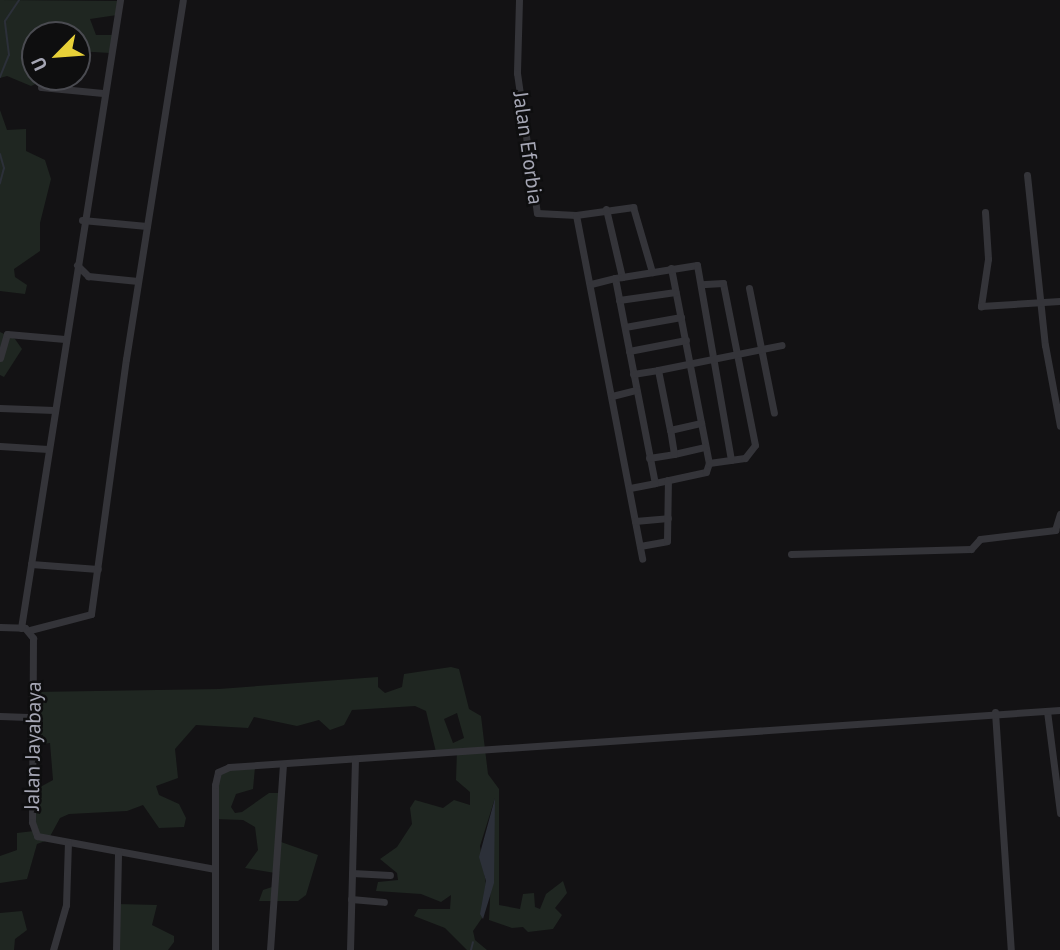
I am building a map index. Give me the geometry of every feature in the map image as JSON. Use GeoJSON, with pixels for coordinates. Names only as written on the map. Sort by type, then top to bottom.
{"type":"FeatureCollection","features":[{"type":"Feature","properties":{"kind":"street"},"geometry":{"type":"LineString","coordinates":[[21,628],[82,220],[120,0]]}},
{"type":"Feature","properties":{"kind":"street"},"geometry":{"type":"LineString","coordinates":[[0,627],[30,630],[52,621],[90,615],[138,281],[183,0]]}},
{"type":"Feature","properties":{"kind":"street","name":"Jalan Eforbia"},"geometry":{"type":"LineString","coordinates":[[519,0],[517,72],[537,213],[576,215],[606,209],[635,208],[652,272]]}},
{"type":"Feature","properties":{"kind":"street"},"geometry":{"type":"LineString","coordinates":[[82,91],[103,93]]}},
{"type":"Feature","properties":{"kind":"street"},"geometry":{"type":"LineString","coordinates":[[1027,175],[1040,303],[1060,426]]}},
{"type":"Feature","properties":{"kind":"street"},"geometry":{"type":"LineString","coordinates":[[606,209],[618,278],[619,300],[655,483]]}},
{"type":"Feature","properties":{"kind":"street"},"geometry":{"type":"LineString","coordinates":[[985,212],[988,259],[981,306],[1060,301]]}},
{"type":"Feature","properties":{"kind":"street"},"geometry":{"type":"LineString","coordinates":[[576,215],[642,559]]}},
{"type":"Feature","properties":{"kind":"street"},"geometry":{"type":"LineString","coordinates":[[82,220],[147,226]]}},
{"type":"Feature","properties":{"kind":"street"},"geometry":{"type":"LineString","coordinates":[[591,284],[696,263],[731,460]]}},
{"type":"Feature","properties":{"kind":"street"},"geometry":{"type":"LineString","coordinates":[[77,265],[88,276],[138,281]]}},
{"type":"Feature","properties":{"kind":"street"},"geometry":{"type":"LineString","coordinates":[[630,488],[706,472],[709,463],[671,268]]}},
{"type":"Feature","properties":{"kind":"street"},"geometry":{"type":"LineString","coordinates":[[701,284],[723,283],[755,445],[751,455],[709,463]]}},
{"type":"Feature","properties":{"kind":"street"},"geometry":{"type":"LineString","coordinates":[[749,288],[774,413]]}},
{"type":"Feature","properties":{"kind":"street"},"geometry":{"type":"LineString","coordinates":[[619,300],[675,292]]}},
{"type":"Feature","properties":{"kind":"street"},"geometry":{"type":"LineString","coordinates":[[625,327],[681,317]]}},
{"type":"Feature","properties":{"kind":"street"},"geometry":{"type":"LineString","coordinates":[[0,358],[7,334],[65,339]]}},
{"type":"Feature","properties":{"kind":"street"},"geometry":{"type":"LineString","coordinates":[[629,351],[686,340]]}},
{"type":"Feature","properties":{"kind":"street"},"geometry":{"type":"LineString","coordinates":[[633,374],[782,345]]}},
{"type":"Feature","properties":{"kind":"street"},"geometry":{"type":"LineString","coordinates":[[657,370],[674,453]]}},
{"type":"Feature","properties":{"kind":"street"},"geometry":{"type":"LineString","coordinates":[[612,396],[636,390]]}},
{"type":"Feature","properties":{"kind":"street"},"geometry":{"type":"LineString","coordinates":[[0,408],[54,410]]}},
{"type":"Feature","properties":{"kind":"street"},"geometry":{"type":"LineString","coordinates":[[670,430],[701,424]]}},
{"type":"Feature","properties":{"kind":"street"},"geometry":{"type":"LineString","coordinates":[[0,446],[48,449]]}},
{"type":"Feature","properties":{"kind":"street"},"geometry":{"type":"LineString","coordinates":[[649,458],[705,447]]}},
{"type":"Feature","properties":{"kind":"street"},"geometry":{"type":"LineString","coordinates":[[640,545],[667,541],[668,480]]}},
{"type":"Feature","properties":{"kind":"street"},"geometry":{"type":"LineString","coordinates":[[791,554],[971,549],[980,538],[1055,530],[1060,514]]}},
{"type":"Feature","properties":{"kind":"street"},"geometry":{"type":"LineString","coordinates":[[635,520],[668,518]]}},
{"type":"Feature","properties":{"kind":"street"},"geometry":{"type":"LineString","coordinates":[[31,564],[98,569]]}},
{"type":"Feature","properties":{"kind":"street","name":"Jalan Jayabaya"},"geometry":{"type":"LineString","coordinates":[[30,630],[35,717],[34,831],[44,839],[215,869]]}},
{"type":"Feature","properties":{"kind":"street"},"geometry":{"type":"LineString","coordinates":[[215,950],[218,772],[355,759],[995,712],[1060,710]]}},
{"type":"Feature","properties":{"kind":"street"},"geometry":{"type":"LineString","coordinates":[[1046,711],[1060,813]]}},
{"type":"Feature","properties":{"kind":"street"},"geometry":{"type":"LineString","coordinates":[[995,712],[1011,950]]}},
{"type":"Feature","properties":{"kind":"street"},"geometry":{"type":"LineString","coordinates":[[0,716],[35,717]]}},
{"type":"Feature","properties":{"kind":"street"},"geometry":{"type":"LineString","coordinates":[[350,950],[355,759]]}},
{"type":"Feature","properties":{"kind":"street"},"geometry":{"type":"LineString","coordinates":[[270,950],[284,765]]}},
{"type":"Feature","properties":{"kind":"street"},"geometry":{"type":"LineString","coordinates":[[53,950],[66,905],[68,844]]}},
{"type":"Feature","properties":{"kind":"street"},"geometry":{"type":"LineString","coordinates":[[116,950],[118,852]]}},
{"type":"Feature","properties":{"kind":"street"},"geometry":{"type":"LineString","coordinates":[[352,873],[390,875]]}},
{"type":"Feature","properties":{"kind":"street"},"geometry":{"type":"LineString","coordinates":[[351,899],[384,901]]}},
{"type":"Feature","properties":{"kind":"shaded area"},"geometry":{"type":"Polygon","coordinates":[[[0,0],[119,1],[117,15],[90,19],[91,21],[21,21],[21,82],[7,76],[0,78],[0,0]]]}},
{"type":"Feature","properties":{"kind":"shaded area"},"geometry":{"type":"Polygon","coordinates":[[[91,22],[96,35],[114,35],[110,53],[91,52],[91,22]]]}},
{"type":"Feature","properties":{"kind":"shaded area"},"geometry":{"type":"Polygon","coordinates":[[[0,110],[7,130],[26,129],[26,151],[45,160],[51,179],[40,223],[40,251],[14,269],[15,277],[27,285],[25,294],[0,291],[0,110]]]}},
{"type":"Feature","properties":{"kind":"shaded area"},"geometry":{"type":"Polygon","coordinates":[[[0,332],[15,339],[22,349],[4,377],[0,375],[0,332]]]}},
{"type":"Feature","properties":{"kind":"shaded area"},"geometry":{"type":"Polygon","coordinates":[[[451,667],[459,669],[469,709],[481,716],[488,774],[499,789],[499,905],[520,909],[523,894],[534,893],[535,907],[540,909],[546,894],[563,881],[567,893],[555,908],[562,915],[553,929],[528,932],[523,927],[512,928],[489,920],[495,798],[480,846],[486,884],[482,918],[473,931],[475,940],[487,950],[467,950],[445,928],[414,916],[418,909],[450,909],[451,895],[441,902],[421,894],[376,891],[378,882],[398,880],[397,873],[380,859],[397,847],[412,824],[410,808],[415,800],[443,808],[454,800],[470,805],[470,792],[456,780],[457,750],[436,752],[426,711],[415,706],[352,710],[344,725],[330,730],[319,720],[297,726],[254,717],[248,728],[196,725],[175,749],[178,778],[156,786],[159,795],[179,804],[186,818],[184,827],[159,828],[143,805],[127,811],[69,814],[60,818],[48,840],[37,844],[27,879],[0,883],[0,856],[17,850],[17,833],[34,831],[33,791],[53,780],[50,743],[43,744],[43,735],[34,735],[34,692],[219,689],[378,677],[378,687],[385,693],[402,687],[404,674],[451,667]],[[457,713],[444,719],[453,743],[464,738],[457,713]]]}},
{"type":"Feature","properties":{"kind":"shaded area"},"geometry":{"type":"Polygon","coordinates":[[[255,767],[253,789],[236,794],[231,807],[235,813],[242,812],[269,793],[279,793],[281,842],[318,855],[306,895],[298,901],[259,901],[263,890],[278,885],[275,873],[245,868],[258,850],[255,827],[243,820],[215,819],[218,772],[255,767]]]}},
{"type":"Feature","properties":{"kind":"shaded area"},"geometry":{"type":"Polygon","coordinates":[[[495,798],[494,883],[483,919],[480,914],[486,881],[479,857],[495,798]]]}},
{"type":"Feature","properties":{"kind":"shaded area"},"geometry":{"type":"Polygon","coordinates":[[[117,904],[157,905],[152,925],[174,936],[174,942],[168,950],[116,950],[117,904]]]}},
{"type":"Feature","properties":{"kind":"shaded area"},"geometry":{"type":"Polygon","coordinates":[[[22,911],[27,930],[15,939],[14,950],[0,950],[0,913],[22,911]]]}},
{"type":"Feature","properties":{"kind":"waterway"},"geometry":{"type":"LineString","coordinates":[[0,77],[9,55],[5,21],[19,0]]}},
{"type":"Feature","properties":{"kind":"waterway"},"geometry":{"type":"LineString","coordinates":[[0,154],[4,168],[0,183]]}},
{"type":"Feature","properties":{"kind":"waterway"},"geometry":{"type":"LineString","coordinates":[[471,950],[473,942]]}}]}
